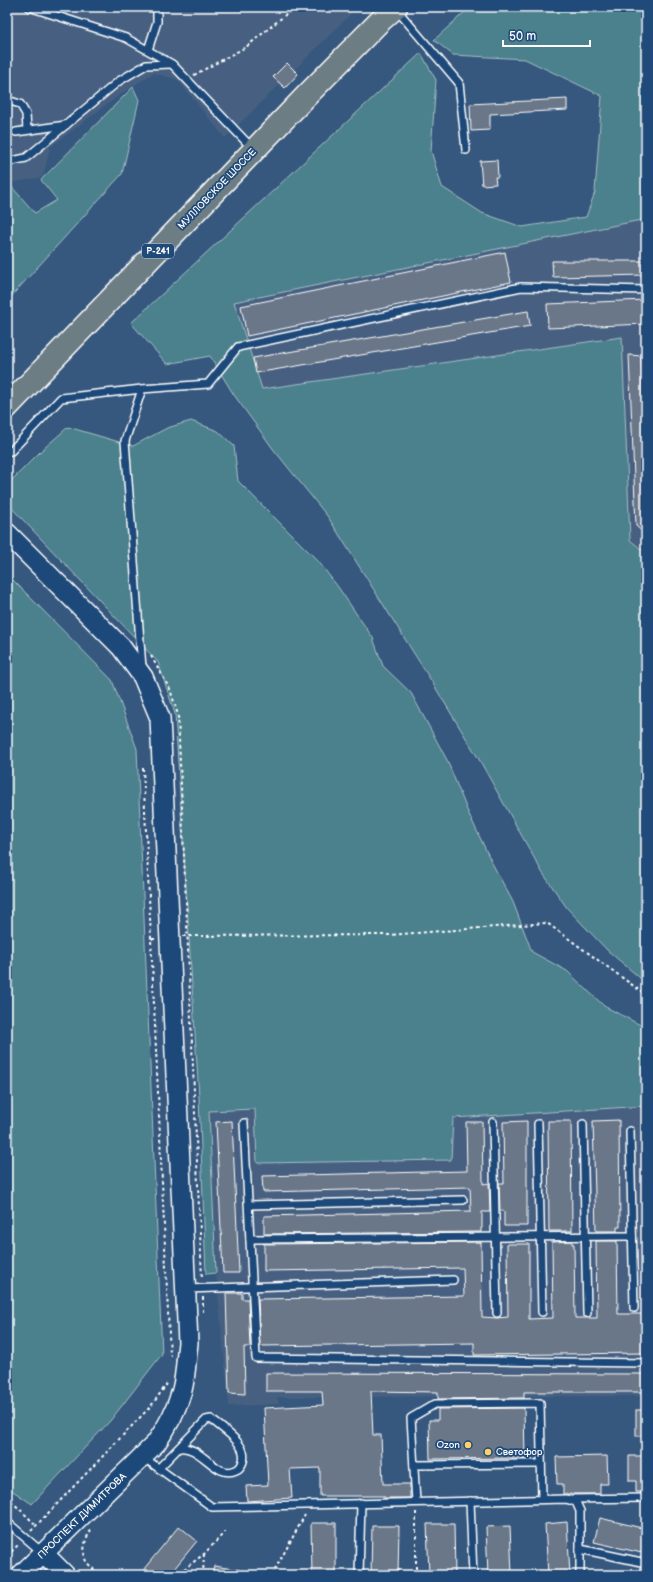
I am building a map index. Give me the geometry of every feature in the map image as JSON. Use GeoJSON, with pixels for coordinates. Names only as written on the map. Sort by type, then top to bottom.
{"type":"FeatureCollection","features":[{"type":"Feature","properties":{"kind":"highway","name":"МУЛЛОВСКОЕ ШОССЕ"},"geometry":{"type":"LineString","coordinates":[[7,408],[309,93],[379,22],[396,7]]}},
{"type":"Feature","properties":{"kind":"main road","name":"ПРОСПЕКТ ДИМИТРОВА"},"geometry":{"type":"LineString","coordinates":[[7,533],[121,647],[143,677],[160,718],[188,1343],[182,1388],[176,1408],[167,1427],[156,1443],[21,1575]]}},
{"type":"Feature","properties":{"kind":"main road"},"geometry":{"type":"LineString","coordinates":[[43,1553],[65,1575]]}},
{"type":"Feature","properties":{"kind":"lane"},"geometry":{"type":"LineString","coordinates":[[29,7],[126,38],[172,64],[255,150]]}},
{"type":"Feature","properties":{"kind":"lane"},"geometry":{"type":"LineString","coordinates":[[148,50],[157,22],[157,7]]}},
{"type":"Feature","properties":{"kind":"lane"},"geometry":{"type":"LineString","coordinates":[[396,7],[459,83],[466,150]]}},
{"type":"Feature","properties":{"kind":"lane"},"geometry":{"type":"LineString","coordinates":[[7,162],[26,158],[118,81],[146,65],[172,64]]}},
{"type":"Feature","properties":{"kind":"lane"},"geometry":{"type":"LineString","coordinates":[[7,100],[20,104],[26,114],[27,130]]}},
{"type":"Feature","properties":{"kind":"lane"},"geometry":{"type":"LineString","coordinates":[[16,132],[66,125]]}},
{"type":"Feature","properties":{"kind":"lane"},"geometry":{"type":"LineString","coordinates":[[7,451],[11,451],[61,398],[142,389],[208,384],[238,347],[521,287],[646,290]]}},
{"type":"Feature","properties":{"kind":"lane"},"geometry":{"type":"LineString","coordinates":[[142,389],[125,442],[143,677]]}},
{"type":"Feature","properties":{"kind":"lane"},"geometry":{"type":"LineString","coordinates":[[493,1122],[497,1313]]}},
{"type":"Feature","properties":{"kind":"lane"},"geometry":{"type":"LineString","coordinates":[[244,1123],[256,1358],[646,1363]]}},
{"type":"Feature","properties":{"kind":"lane"},"geometry":{"type":"LineString","coordinates":[[538,1124],[542,1312]]}},
{"type":"Feature","properties":{"kind":"lane"},"geometry":{"type":"LineString","coordinates":[[583,1124],[587,1313]]}},
{"type":"Feature","properties":{"kind":"lane"},"geometry":{"type":"LineString","coordinates":[[630,1131],[634,1308]]}},
{"type":"Feature","properties":{"kind":"lane"},"geometry":{"type":"LineString","coordinates":[[249,1205],[463,1200]]}},
{"type":"Feature","properties":{"kind":"lane"},"geometry":{"type":"LineString","coordinates":[[250,1239],[632,1236]]}},
{"type":"Feature","properties":{"kind":"lane"},"geometry":{"type":"LineString","coordinates":[[186,1289],[453,1280]]}},
{"type":"Feature","properties":{"kind":"lane"},"geometry":{"type":"LineString","coordinates":[[416,1502],[411,1418],[435,1404],[540,1403],[542,1499]]}},
{"type":"Feature","properties":{"kind":"lane"},"geometry":{"type":"LineString","coordinates":[[159,1468],[206,1420],[211,1419],[240,1444],[243,1450],[244,1459],[241,1466],[236,1470],[228,1472],[222,1471],[194,1450],[185,1446],[179,1448]]}},
{"type":"Feature","properties":{"kind":"lane"},"geometry":{"type":"LineString","coordinates":[[143,1456],[212,1507],[646,1498]]}},
{"type":"Feature","properties":{"kind":"lane"},"geometry":{"type":"LineString","coordinates":[[414,1465],[541,1464]]}},
{"type":"Feature","properties":{"kind":"lane"},"geometry":{"type":"LineString","coordinates":[[566,1499],[576,1502],[580,1511],[580,1575]]}},
{"type":"Feature","properties":{"kind":"lane"},"geometry":{"type":"LineString","coordinates":[[470,1501],[473,1575]]}},
{"type":"Feature","properties":{"kind":"lane"},"geometry":{"type":"LineString","coordinates":[[360,1575],[361,1503]]}},
{"type":"Feature","properties":{"kind":"lane"},"geometry":{"type":"LineString","coordinates":[[7,1522],[43,1553]]}},
{"type":"Feature","properties":{"kind":"lane"},"geometry":{"type":"LineString","coordinates":[[580,1549],[646,1563]]}},
{"type":"Feature","properties":{"kind":"path"},"geometry":{"type":"LineString","coordinates":[[186,80],[246,47],[296,7]]}},
{"type":"Feature","properties":{"kind":"path"},"geometry":{"type":"LineString","coordinates":[[143,768],[151,939]]}},
{"type":"Feature","properties":{"kind":"path"},"geometry":{"type":"LineString","coordinates":[[7,1497],[36,1525]]}},
{"type":"Feature","properties":{"kind":"path"},"geometry":{"type":"LineString","coordinates":[[416,1502],[416,1575]]}},
{"type":"Feature","properties":{"kind":"path"},"geometry":{"type":"LineString","coordinates":[[272,1575],[310,1505]]}},
{"type":"Feature","properties":{"kind":"path"},"geometry":{"type":"LineString","coordinates":[[179,1573],[204,1554],[225,1532]]}},
{"type":"Feature","properties":{"kind":"path"},"geometry":{"type":"LineString","coordinates":[[203,1575],[204,1554]]}},
{"type":"Feature","properties":{"kind":"shaded area"},"geometry":{"type":"Polygon","coordinates":[[[7,7],[358,7],[225,138],[177,79],[153,73],[118,96],[50,147],[43,177],[9,183],[12,201],[7,202],[7,7]]]}},
{"type":"Feature","properties":{"kind":"shaded area"},"geometry":{"type":"Polygon","coordinates":[[[646,219],[646,553],[630,540],[621,337],[262,389],[234,302],[646,219]]]}},
{"type":"Feature","properties":{"kind":"shaded area"},"geometry":{"type":"Polygon","coordinates":[[[646,1106],[646,1396],[277,1397],[279,1404],[229,1406],[216,1273],[209,1111],[256,1109],[257,1162],[451,1160],[453,1118],[646,1106]]]}},
{"type":"Feature","properties":{"kind":"green space"},"geometry":{"type":"Polygon","coordinates":[[[470,7],[646,7],[646,219],[234,302],[262,389],[622,337],[630,540],[646,553],[646,983],[607,950],[567,908],[542,872],[480,761],[432,682],[328,517],[274,450],[234,395],[210,356],[167,364],[131,323],[421,53],[436,80],[431,151],[442,187],[482,213],[522,227],[586,217],[595,192],[602,96],[525,59],[453,55],[434,40],[470,7]]]}},
{"type":"Feature","properties":{"kind":"green space"},"geometry":{"type":"Polygon","coordinates":[[[133,87],[139,100],[122,174],[7,301],[7,187],[11,186],[35,213],[57,200],[41,180],[133,87]]]}},
{"type":"Feature","properties":{"kind":"green space"},"geometry":{"type":"Polygon","coordinates":[[[191,421],[218,431],[234,446],[238,481],[318,561],[373,638],[383,666],[411,693],[447,760],[467,810],[492,863],[513,902],[532,952],[567,971],[604,1006],[646,1028],[646,1106],[453,1118],[451,1160],[257,1163],[255,1109],[209,1111],[216,1273],[206,1274],[199,1097],[175,714],[158,662],[7,503],[7,485],[42,450],[68,427],[133,446],[167,428],[191,421]]]}},
{"type":"Feature","properties":{"kind":"green space"},"geometry":{"type":"Polygon","coordinates":[[[7,574],[112,680],[137,749],[162,1354],[110,1421],[32,1504],[7,1487],[7,574]]]}},
{"type":"Feature","properties":{"kind":"building"},"geometry":{"type":"Polygon","coordinates":[[[287,63],[298,74],[285,88],[273,77],[287,63]]]}},
{"type":"Feature","properties":{"kind":"building"},"geometry":{"type":"Polygon","coordinates":[[[567,99],[567,110],[490,114],[490,130],[471,131],[470,104],[567,99]]]}},
{"type":"Feature","properties":{"kind":"building"},"geometry":{"type":"Polygon","coordinates":[[[497,160],[498,177],[495,177],[496,184],[482,185],[480,161],[497,160]]]}},
{"type":"Feature","properties":{"kind":"building"},"geometry":{"type":"Polygon","coordinates":[[[505,252],[511,282],[247,336],[241,306],[505,252]]]}},
{"type":"Feature","properties":{"kind":"building"},"geometry":{"type":"Polygon","coordinates":[[[552,261],[646,261],[646,275],[553,277],[552,261]]]}},
{"type":"Feature","properties":{"kind":"building"},"geometry":{"type":"Polygon","coordinates":[[[646,300],[646,324],[548,328],[547,304],[646,300]]]}},
{"type":"Feature","properties":{"kind":"building"},"geometry":{"type":"Polygon","coordinates":[[[528,311],[530,326],[256,373],[253,358],[528,311]]]}},
{"type":"Feature","properties":{"kind":"building"},"geometry":{"type":"Polygon","coordinates":[[[629,355],[641,356],[646,468],[646,535],[636,526],[629,355]]]}},
{"type":"Feature","properties":{"kind":"building"},"geometry":{"type":"Polygon","coordinates":[[[619,1120],[620,1227],[617,1227],[617,1231],[596,1231],[593,1121],[619,1120]]]}},
{"type":"Feature","properties":{"kind":"building"},"geometry":{"type":"Polygon","coordinates":[[[232,1121],[239,1273],[223,1273],[216,1122],[232,1121]]]}},
{"type":"Feature","properties":{"kind":"building"},"geometry":{"type":"Polygon","coordinates":[[[527,1121],[527,1226],[504,1226],[504,1211],[500,1211],[499,1183],[504,1183],[503,1122],[527,1121]]]}},
{"type":"Feature","properties":{"kind":"building"},"geometry":{"type":"Polygon","coordinates":[[[548,1121],[571,1121],[572,1231],[549,1231],[548,1121]]]}},
{"type":"Feature","properties":{"kind":"building"},"geometry":{"type":"Polygon","coordinates":[[[466,1122],[482,1122],[483,1184],[489,1183],[490,1212],[482,1212],[481,1232],[264,1234],[264,1216],[471,1211],[470,1187],[263,1192],[262,1176],[467,1171],[466,1122]]]}},
{"type":"Feature","properties":{"kind":"building"},"geometry":{"type":"Polygon","coordinates":[[[572,1241],[572,1244],[574,1244],[575,1318],[597,1318],[596,1241],[617,1241],[618,1314],[646,1314],[646,1353],[474,1355],[474,1343],[260,1346],[258,1299],[464,1296],[463,1268],[264,1271],[264,1244],[481,1242],[482,1317],[497,1318],[508,1317],[507,1244],[529,1244],[529,1319],[553,1318],[552,1242],[572,1241]]]}},
{"type":"Feature","properties":{"kind":"building"},"geometry":{"type":"Polygon","coordinates":[[[226,1293],[242,1293],[242,1299],[248,1299],[250,1347],[244,1347],[245,1394],[229,1393],[226,1293]]]}},
{"type":"Feature","properties":{"kind":"building"},"geometry":{"type":"Polygon","coordinates":[[[266,1373],[646,1374],[646,1392],[524,1392],[524,1398],[438,1399],[438,1392],[371,1391],[373,1435],[381,1435],[383,1484],[410,1484],[410,1498],[384,1498],[384,1496],[320,1496],[320,1468],[290,1469],[292,1498],[247,1501],[246,1486],[268,1485],[264,1408],[323,1405],[322,1391],[266,1391],[266,1373]]]}},
{"type":"Feature","properties":{"kind":"building"},"geometry":{"type":"Polygon","coordinates":[[[524,1408],[525,1458],[430,1459],[429,1420],[438,1420],[438,1409],[524,1408]]]}},
{"type":"Feature","properties":{"kind":"building"},"geometry":{"type":"Polygon","coordinates":[[[636,1410],[646,1410],[646,1436],[636,1436],[636,1410]]]}},
{"type":"Feature","properties":{"kind":"building"},"geometry":{"type":"Polygon","coordinates":[[[607,1456],[608,1484],[600,1484],[600,1494],[563,1494],[563,1484],[557,1484],[556,1457],[607,1456]]]}},
{"type":"Feature","properties":{"kind":"building"},"geometry":{"type":"Polygon","coordinates":[[[629,1456],[646,1456],[646,1492],[636,1492],[636,1481],[629,1481],[629,1456]]]}},
{"type":"Feature","properties":{"kind":"building"},"geometry":{"type":"Polygon","coordinates":[[[600,1518],[646,1529],[646,1554],[594,1542],[600,1518]]]}},
{"type":"Feature","properties":{"kind":"building"},"geometry":{"type":"Polygon","coordinates":[[[567,1522],[570,1575],[548,1575],[545,1524],[567,1522]]]}},
{"type":"Feature","properties":{"kind":"building"},"geometry":{"type":"Polygon","coordinates":[[[311,1523],[336,1523],[336,1575],[312,1575],[311,1523]]]}},
{"type":"Feature","properties":{"kind":"building"},"geometry":{"type":"Polygon","coordinates":[[[427,1524],[454,1524],[455,1575],[429,1575],[427,1524]]]}},
{"type":"Feature","properties":{"kind":"building"},"geometry":{"type":"Polygon","coordinates":[[[179,1526],[197,1541],[169,1575],[139,1575],[179,1526]]]}},
{"type":"Feature","properties":{"kind":"building"},"geometry":{"type":"Polygon","coordinates":[[[372,1526],[399,1526],[398,1575],[371,1575],[372,1526]]]}},
{"type":"Feature","properties":{"kind":"building"},"geometry":{"type":"Polygon","coordinates":[[[510,1526],[512,1575],[488,1575],[486,1527],[510,1526]]]}},
{"type":"Feature","properties":{"kind":"building"},"geometry":{"type":"Polygon","coordinates":[[[214,1566],[240,1570],[240,1575],[212,1575],[214,1566]]]}},
{"type":"Feature","properties":{"kind":"place","name":"Ozon"},"geometry":{"type":"Point","coordinates":[468,1445]}},
{"type":"Feature","properties":{"kind":"place","name":"Светофор"},"geometry":{"type":"Point","coordinates":[488,1452]}}]}
